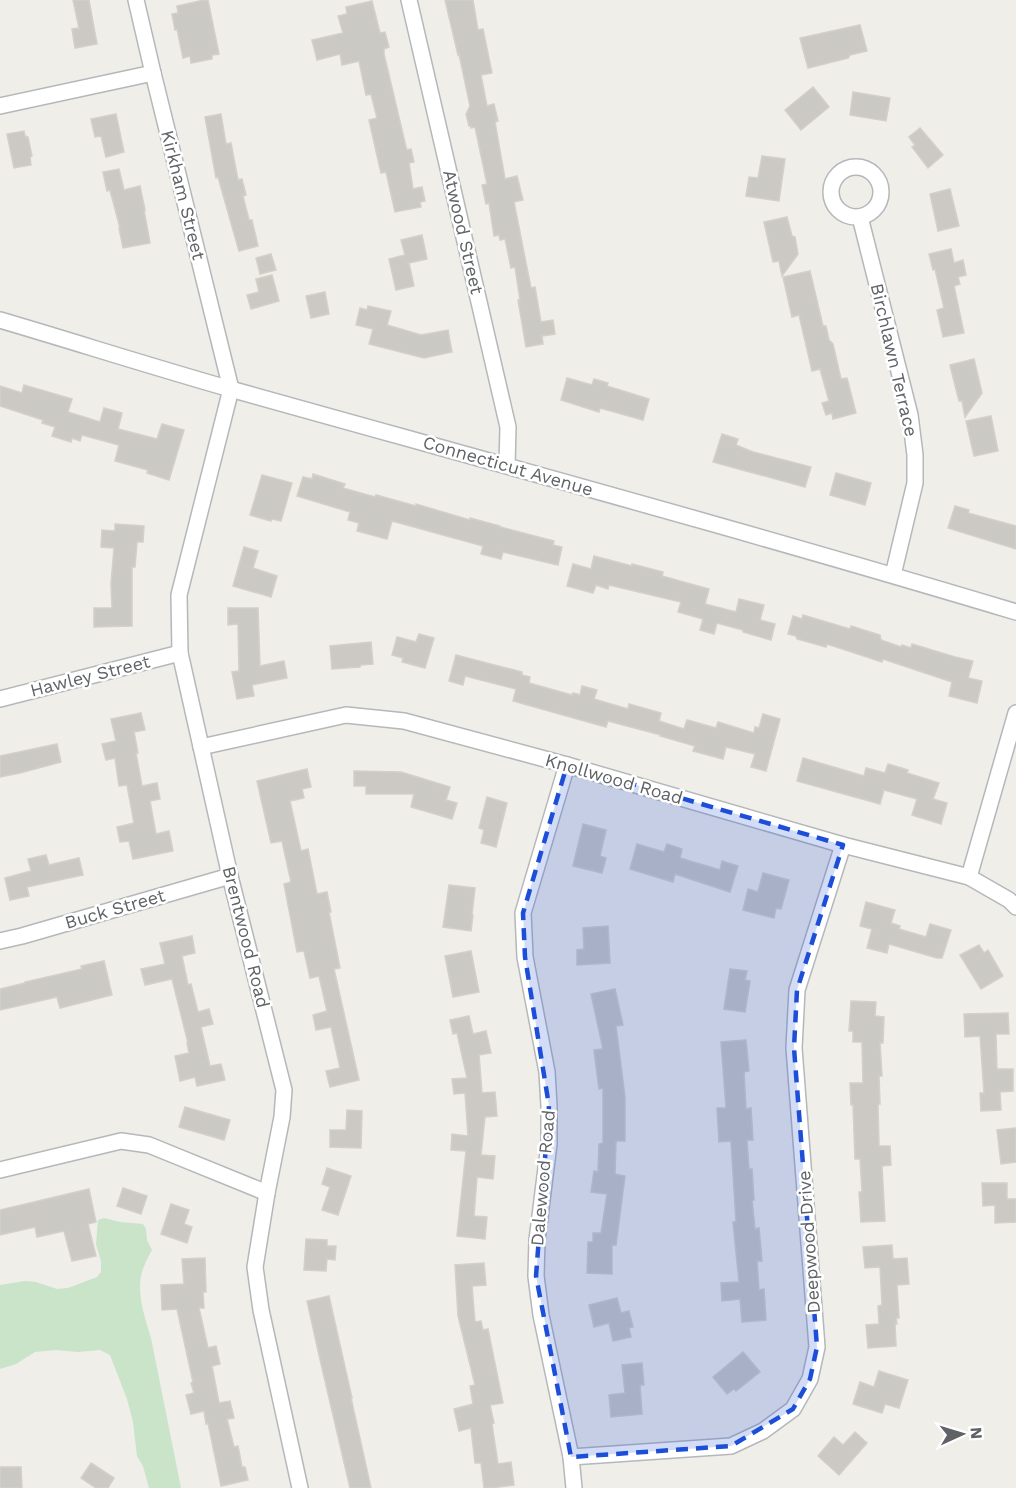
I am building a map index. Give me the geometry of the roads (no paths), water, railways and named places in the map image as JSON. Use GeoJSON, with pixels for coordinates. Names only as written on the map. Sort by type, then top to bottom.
{"type":"FeatureCollection","features":[{"type":"Feature","properties":{"kind":"street","name":"Kirkham Street"},"geometry":{"type":"LineString","coordinates":[[136,0],[231,389]]}},
{"type":"Feature","properties":{"kind":"street","name":"Atwood Street"},"geometry":{"type":"LineString","coordinates":[[409,0],[508,428],[507,465]]}},
{"type":"Feature","properties":{"kind":"street"},"geometry":{"type":"LineString","coordinates":[[0,106],[153,73]]}},
{"type":"Feature","properties":{"kind":"street","name":"Birchlawn Terrace"},"geometry":{"type":"LineString","coordinates":[[860,217],[910,415],[915,454],[915,483],[893,575]]}},
{"type":"Feature","properties":{"kind":"street","name":"Connecticut Avenue"},"geometry":{"type":"LineString","coordinates":[[0,320],[231,389],[507,465],[1016,612]]}},
{"type":"Feature","properties":{"kind":"street","name":"Brentwood Road"},"geometry":{"type":"LineString","coordinates":[[231,389],[179,595],[180,653],[231,876],[284,1090],[282,1118],[255,1267],[261,1310],[300,1488]]}},
{"type":"Feature","properties":{"kind":"street","name":"Hawley Street"},"geometry":{"type":"LineString","coordinates":[[0,699],[180,653]]}},
{"type":"Feature","properties":{"kind":"street"},"geometry":{"type":"LineString","coordinates":[[969,877],[1016,713]]}},
{"type":"Feature","properties":{"kind":"street","name":"Knollwood Road"},"geometry":{"type":"LineString","coordinates":[[201,747],[346,715],[404,721],[567,765],[843,845],[969,877],[1009,900],[1016,907]]}},
{"type":"Feature","properties":{"kind":"street","name":"Dalewood Road"},"geometry":{"type":"LineString","coordinates":[[567,765],[523,913],[525,957],[547,1072],[549,1106],[549,1144],[537,1240],[536,1276],[541,1315],[571,1456],[574,1488]]}},
{"type":"Feature","properties":{"kind":"street","name":"Deepwood Drive"},"geometry":{"type":"LineString","coordinates":[[571,1456],[731,1446],[763,1431],[793,1409],[810,1379],[817,1347],[795,1048],[797,990],[843,845]]}},
{"type":"Feature","properties":{"kind":"street","name":"Buck Street"},"geometry":{"type":"LineString","coordinates":[[0,941],[231,876]]}},
{"type":"Feature","properties":{"kind":"street"},"geometry":{"type":"LineString","coordinates":[[0,1170],[121,1141],[149,1145],[267,1193]]}}]}
